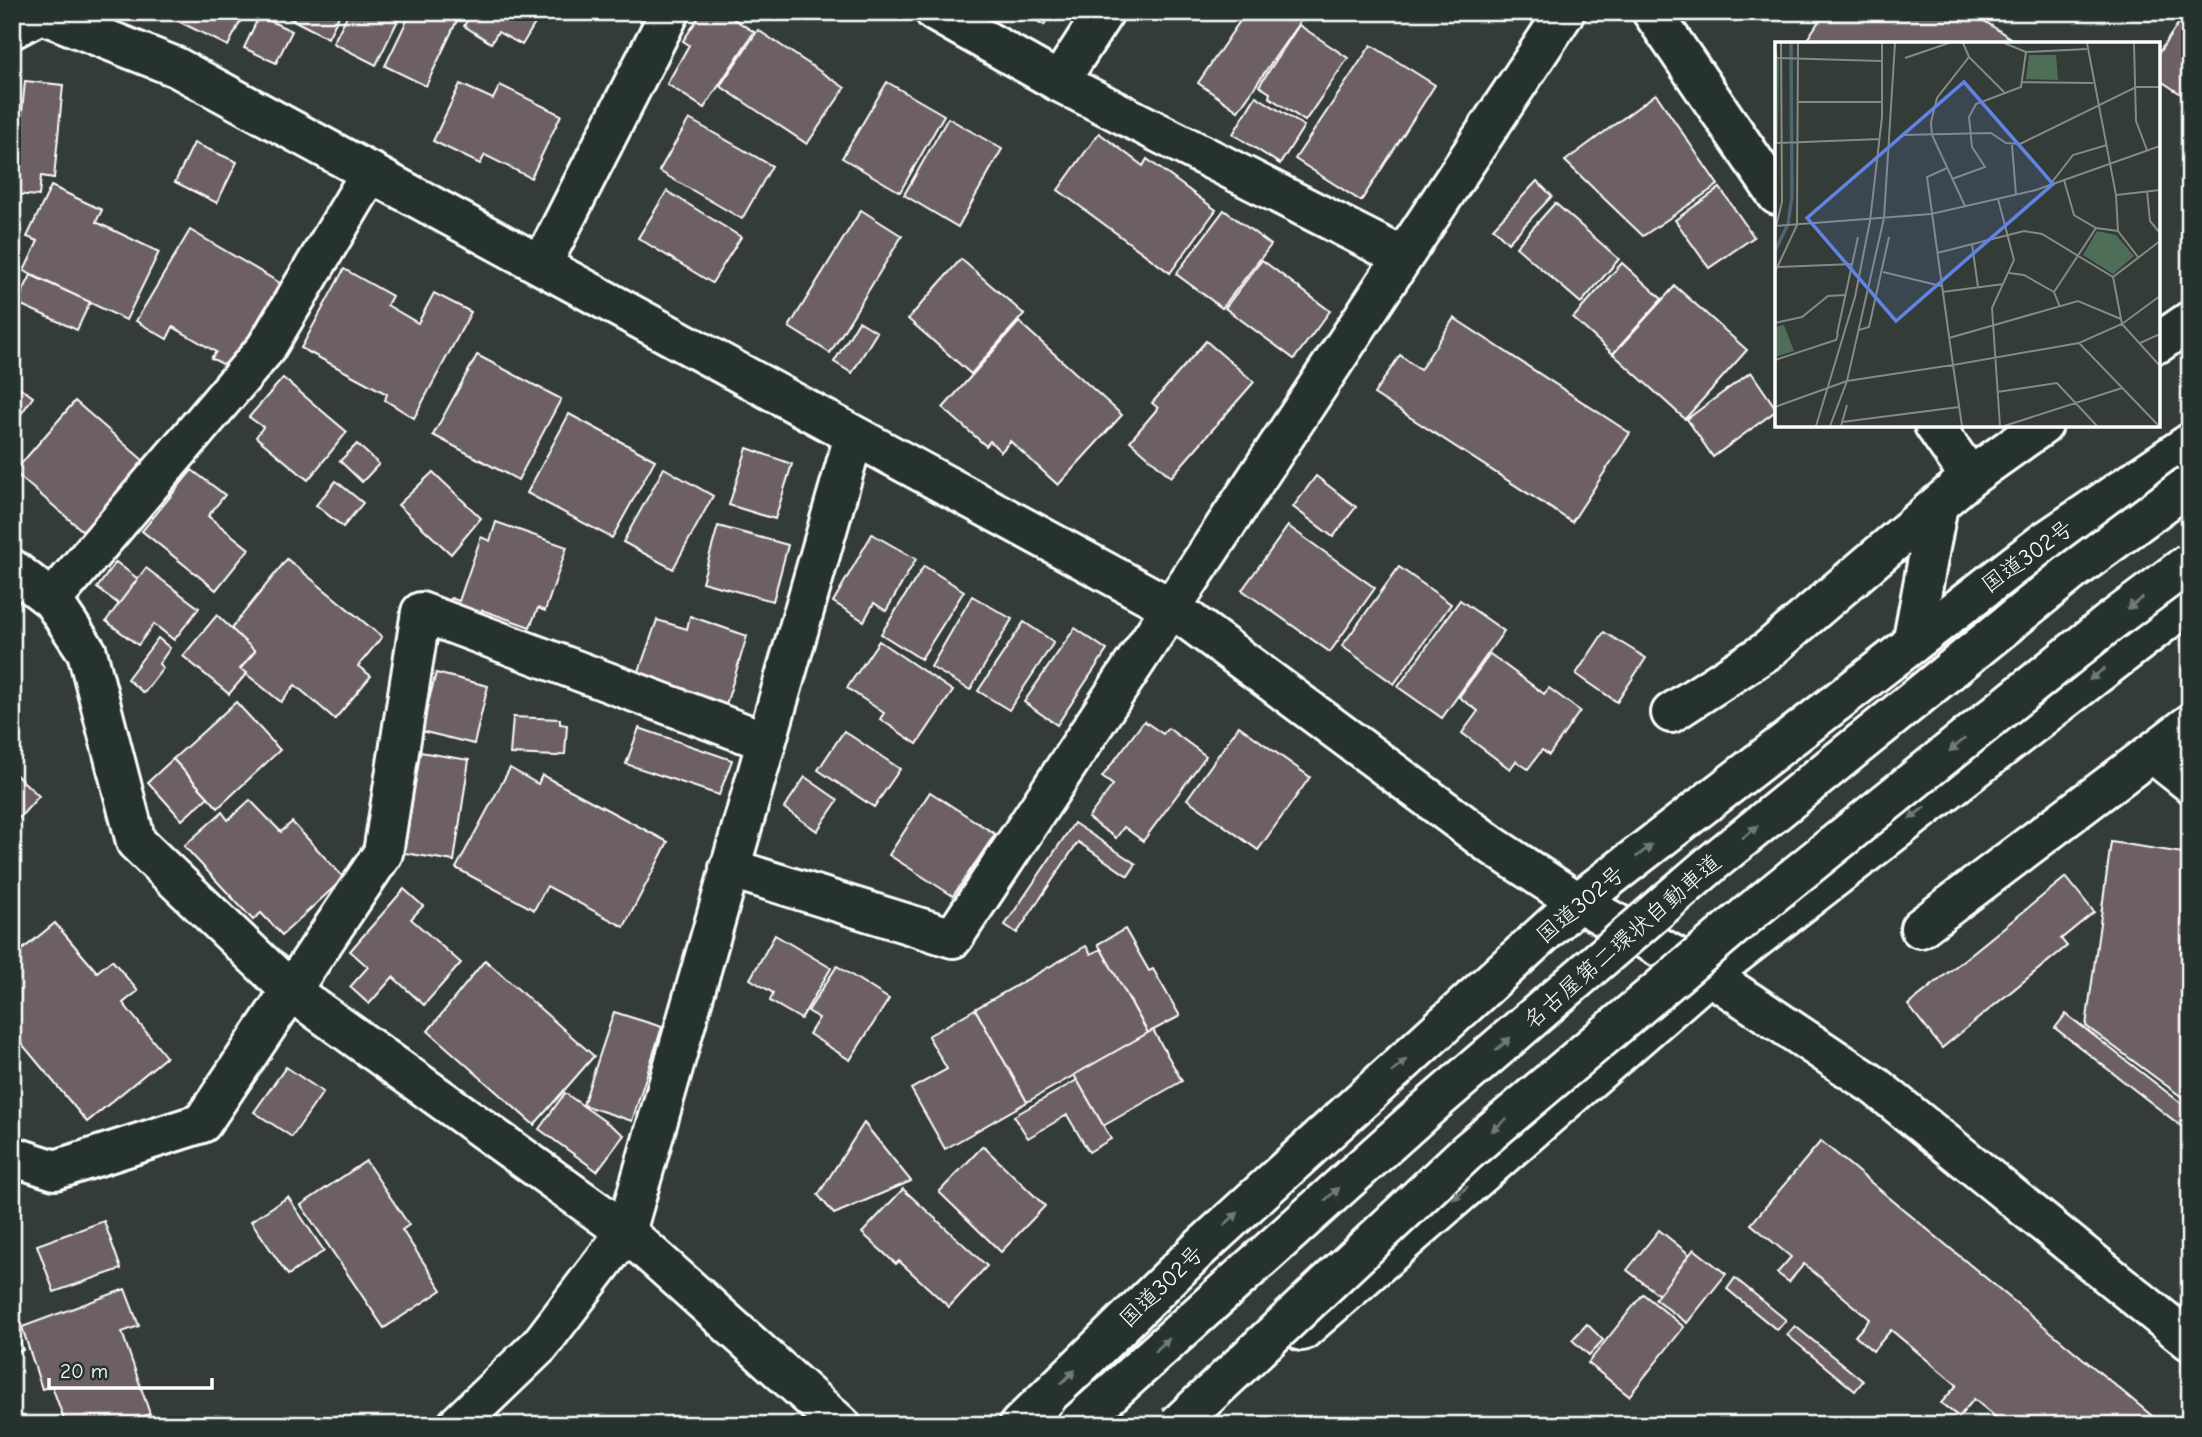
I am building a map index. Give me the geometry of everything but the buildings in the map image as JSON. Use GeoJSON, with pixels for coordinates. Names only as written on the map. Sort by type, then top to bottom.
{"type":"FeatureCollection","features":[{"type":"Feature","properties":{"kind":"main road"},"geometry":{"type":"LineString","coordinates":[[542,264],[670,12]]}},
{"type":"Feature","properties":{"kind":"main road"},"geometry":{"type":"LineString","coordinates":[[934,12],[1059,82],[1401,256]]}},
{"type":"Feature","properties":{"kind":"main road"},"geometry":{"type":"LineString","coordinates":[[1059,82],[1104,12]]}},
{"type":"Feature","properties":{"kind":"main road"},"geometry":{"type":"LineString","coordinates":[[729,868],[953,938],[1401,256],[1565,12]]}},
{"type":"Feature","properties":{"kind":"main road"},"geometry":{"type":"LineString","coordinates":[[1652,12],[1775,192]]}},
{"type":"Feature","properties":{"kind":"main road"},"geometry":{"type":"LineString","coordinates":[[30,18],[176,67],[822,415],[854,436],[1172,608],[1490,844],[1578,902],[1709,975],[1875,1086],[2190,1341]]}},
{"type":"Feature","properties":{"kind":"main road"},"geometry":{"type":"LineString","coordinates":[[52,600],[266,348],[371,172]]}},
{"type":"Feature","properties":{"kind":"main road"},"geometry":{"type":"LineString","coordinates":[[2160,342],[2190,321]]}},
{"type":"Feature","properties":{"kind":"main road"},"geometry":{"type":"LineString","coordinates":[[1935,427],[1970,477]]}},
{"type":"Feature","properties":{"kind":"main road"},"geometry":{"type":"LineString","coordinates":[[1671,713],[1767,651],[1970,477],[2040,427]]}},
{"type":"Feature","properties":{"kind":"main road"},"geometry":{"type":"LineString","coordinates":[[457,1425],[540,1345],[626,1232],[854,436]]}},
{"type":"Feature","properties":{"kind":"main road","name":"国道302号"},"geometry":{"type":"LineString","coordinates":[[1019,1425],[1197,1251],[1578,902],[2044,542],[2190,443]]}},
{"type":"Feature","properties":{"kind":"main road","name":"名古屋第二環状自動車道"},"geometry":{"type":"LineString","coordinates":[[1076,1425],[1428,1108],[1712,864],[2074,569],[2190,484]]}},
{"type":"Feature","properties":{"kind":"main road"},"geometry":{"type":"LineString","coordinates":[[1912,644],[1938,505]]}},
{"type":"Feature","properties":{"kind":"main road"},"geometry":{"type":"LineString","coordinates":[[1177,1425],[1467,1152],[1753,910],[2110,622],[2190,562]]}},
{"type":"Feature","properties":{"kind":"main road"},"geometry":{"type":"LineString","coordinates":[[12,569],[52,600],[87,652],[136,842],[292,992],[626,1232],[841,1425]]}},
{"type":"Feature","properties":{"kind":"main road"},"geometry":{"type":"LineString","coordinates":[[1203,1425],[1282,1348],[1709,975],[2190,602]]}},
{"type":"Feature","properties":{"kind":"main road"},"geometry":{"type":"LineString","coordinates":[[12,1156],[55,1170],[202,1123],[383,853],[421,612],[765,741]]}},
{"type":"Feature","properties":{"kind":"main road"},"geometry":{"type":"LineString","coordinates":[[1920,928],[2190,724]]}},
{"type":"Feature","properties":{"kind":"main road"},"geometry":{"type":"LineString","coordinates":[[2152,753],[2190,783]]}}]}
